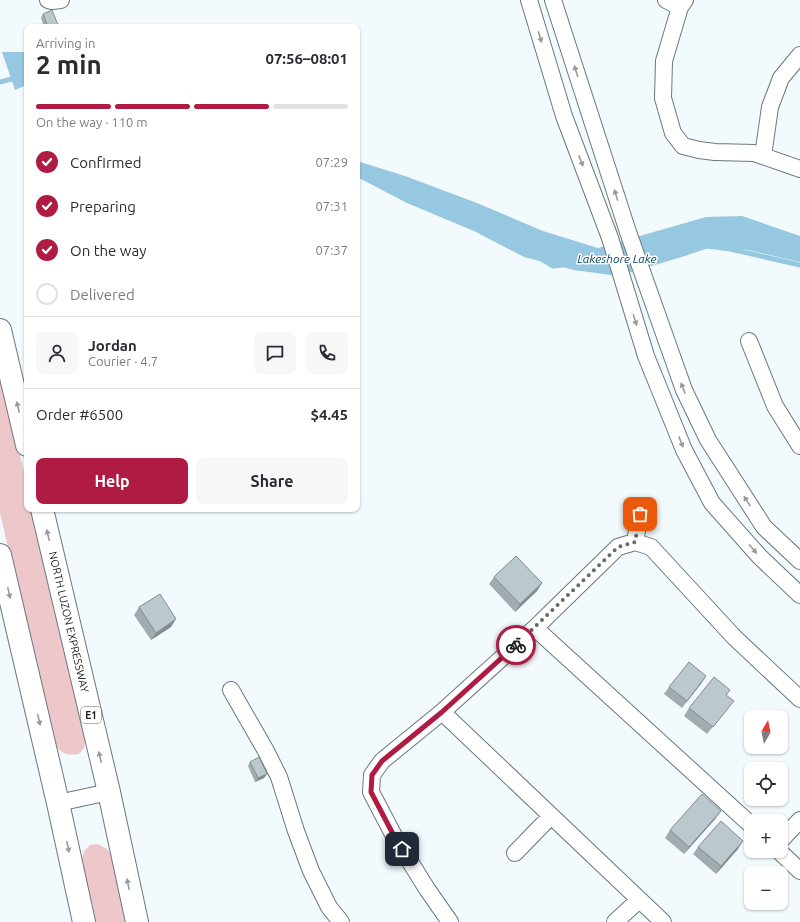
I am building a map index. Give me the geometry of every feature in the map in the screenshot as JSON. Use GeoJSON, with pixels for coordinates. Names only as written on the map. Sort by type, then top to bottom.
{"type":"FeatureCollection","features":[{"type":"Feature","properties":{"kind":"highway"},"geometry":{"type":"LineString","coordinates":[[0,330],[24,432]]}},
{"type":"Feature","properties":{"kind":"highway","name":"NORTH LUZON EXPRESSWAY"},"geometry":{"type":"LineString","coordinates":[[43,512],[109,792],[137,922]]}},
{"type":"Feature","properties":{"kind":"highway"},"geometry":{"type":"LineString","coordinates":[[0,556],[58,803],[84,922]]}},
{"type":"Feature","properties":{"kind":"street"},"geometry":{"type":"LineString","coordinates":[[48,0],[61,0]]}},
{"type":"Feature","properties":{"kind":"street"},"geometry":{"type":"LineString","coordinates":[[529,0],[564,116],[610,238],[646,356],[684,450],[712,503],[758,556],[800,594]]}},
{"type":"Feature","properties":{"kind":"street"},"geometry":{"type":"LineString","coordinates":[[553,0],[628,232],[684,390],[708,440],[764,527],[800,561]]}},
{"type":"Feature","properties":{"kind":"street"},"geometry":{"type":"LineString","coordinates":[[677,2],[664,61],[663,98],[673,133],[683,146],[715,152],[754,153],[800,169]]}},
{"type":"Feature","properties":{"kind":"street"},"geometry":{"type":"LineString","coordinates":[[763,156],[770,107],[781,78],[800,55]]}},
{"type":"Feature","properties":{"kind":"street"},"geometry":{"type":"LineString","coordinates":[[749,341],[775,406],[800,446]]}},
{"type":"Feature","properties":{"kind":"street"},"geometry":{"type":"LineString","coordinates":[[635,542],[640,514]]}},
{"type":"Feature","properties":{"kind":"street"},"geometry":{"type":"LineString","coordinates":[[450,922],[427,889],[394,836],[371,792],[372,775],[382,761],[442,712],[535,628],[618,547],[635,542],[651,547],[734,638],[800,699]]}},
{"type":"Feature","properties":{"kind":"street"},"geometry":{"type":"LineString","coordinates":[[535,628],[744,819]]}},
{"type":"Feature","properties":{"kind":"street"},"geometry":{"type":"LineString","coordinates":[[231,690],[266,751],[278,777],[311,870],[329,908],[341,922]]}},
{"type":"Feature","properties":{"kind":"street"},"geometry":{"type":"LineString","coordinates":[[442,712],[663,922]]}},
{"type":"Feature","properties":{"kind":"street"},"geometry":{"type":"LineString","coordinates":[[58,803],[109,792]]}},
{"type":"Feature","properties":{"kind":"street"},"geometry":{"type":"LineString","coordinates":[[515,853],[551,816]]}},
{"type":"Feature","properties":{"kind":"street"},"geometry":{"type":"LineString","coordinates":[[788,833],[800,820]]}},
{"type":"Feature","properties":{"kind":"street"},"geometry":{"type":"LineString","coordinates":[[786,858],[800,871]]}},
{"type":"Feature","properties":{"kind":"street"},"geometry":{"type":"LineString","coordinates":[[615,922],[639,900]]}},
{"type":"Feature","properties":{"kind":"shaded area"},"geometry":{"type":"Polygon","coordinates":[[[0,373],[24,472],[24,512],[34,512],[86,736],[84,748],[79,754],[71,755],[65,753],[54,745],[0,513],[0,373]]]}},
{"type":"Feature","properties":{"kind":"shaded area"},"geometry":{"type":"Polygon","coordinates":[[[98,844],[107,849],[111,855],[126,922],[93,922],[81,862],[84,851],[90,845],[98,844]]]}},
{"type":"Feature","properties":{"kind":"water"},"geometry":{"type":"Polygon","coordinates":[[[2,52],[24,52],[24,86],[15,90],[2,52]]]}},
{"type":"Feature","properties":{"kind":"water","name":"Lakeshore Lake"},"geometry":{"type":"Polygon","coordinates":[[[360,162],[405,176],[477,203],[543,231],[598,248],[706,217],[742,216],[800,236],[800,262],[748,250],[714,246],[618,276],[574,270],[524,257],[474,231],[407,203],[360,179],[360,162]]]}},
{"type":"Feature","properties":{"kind":"building"},"geometry":{"type":"Polygon","coordinates":[[[52,10],[58,24],[47,24],[43,14],[52,10]]]}},
{"type":"Feature","properties":{"kind":"building"},"geometry":{"type":"Polygon","coordinates":[[[516,556],[542,583],[520,604],[494,577],[516,556]]]}},
{"type":"Feature","properties":{"kind":"building"},"geometry":{"type":"Polygon","coordinates":[[[160,594],[176,619],[156,633],[139,607],[160,594]]]}},
{"type":"Feature","properties":{"kind":"building"},"geometry":{"type":"Polygon","coordinates":[[[689,662],[706,676],[687,701],[669,687],[689,662]]]}},
{"type":"Feature","properties":{"kind":"building"},"geometry":{"type":"Polygon","coordinates":[[[714,677],[730,690],[726,695],[734,701],[713,727],[689,708],[714,677]]]}},
{"type":"Feature","properties":{"kind":"building"},"geometry":{"type":"Polygon","coordinates":[[[259,757],[267,774],[258,778],[250,762],[259,757]]]}},
{"type":"Feature","properties":{"kind":"building"},"geometry":{"type":"Polygon","coordinates":[[[702,794],[721,811],[689,847],[670,830],[702,794]]]}},
{"type":"Feature","properties":{"kind":"building"},"geometry":{"type":"Polygon","coordinates":[[[721,821],[743,841],[721,866],[698,847],[721,821]]]}},
{"type":"Feature","properties":{"kind":"waterway"},"geometry":{"type":"LineString","coordinates":[[0,82],[24,76]]}},
{"type":"Feature","properties":{"kind":"waterway"},"geometry":{"type":"LineString","coordinates":[[707,246],[730,249],[800,265]]}},
{"type":"Feature","properties":{"kind":"waterway"},"geometry":{"type":"LineString","coordinates":[[543,260],[553,266],[563,265]]}},
{"type":"Feature","properties":{"kind":"way so far"},"geometry":{"type":"LineString","coordinates":[[516,645],[618,547],[635,542],[640,514]]}},
{"type":"Feature","properties":{"kind":"route"},"geometry":{"type":"LineString","coordinates":[[402,849],[371,792],[372,775],[382,761],[442,712],[516,645]]}}]}
